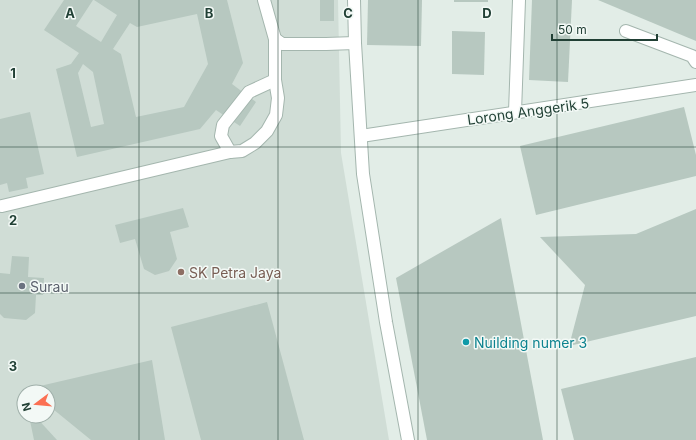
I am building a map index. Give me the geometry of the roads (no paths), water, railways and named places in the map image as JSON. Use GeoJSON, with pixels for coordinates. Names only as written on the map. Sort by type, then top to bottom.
{"type":"FeatureCollection","features":[{"type":"Feature","properties":{"kind":"street"},"geometry":{"type":"LineString","coordinates":[[2,206],[230,152],[242,151],[255,143],[267,131],[276,115],[278,98],[275,80],[275,39],[264,0]]}},
{"type":"Feature","properties":{"kind":"street"},"geometry":{"type":"LineString","coordinates":[[354,0],[355,43],[363,174],[386,322],[408,440]]}},
{"type":"Feature","properties":{"kind":"street"},"geometry":{"type":"LineString","coordinates":[[515,112],[519,0]]}},
{"type":"Feature","properties":{"kind":"street"},"geometry":{"type":"LineString","coordinates":[[626,32],[692,56],[696,62]]}},
{"type":"Feature","properties":{"kind":"street"},"geometry":{"type":"LineString","coordinates":[[275,39],[282,44],[355,43]]}},
{"type":"Feature","properties":{"kind":"street"},"geometry":{"type":"LineString","coordinates":[[230,152],[221,136],[223,125],[249,92],[275,80]]}},
{"type":"Feature","properties":{"kind":"street","name":"Lorong Anggerik 5"},"geometry":{"type":"LineString","coordinates":[[361,136],[515,112],[599,101],[696,85]]}},
{"type":"Feature","properties":{"kind":"place","name":"SK Petra Jaya"},"geometry":{"type":"Point","coordinates":[181,272]}},
{"type":"Feature","properties":{"kind":"place","name":"Surau"},"geometry":{"type":"Point","coordinates":[22,286]}},
{"type":"Feature","properties":{"kind":"place","name":"Nuilding numer 3"},"geometry":{"type":"Point","coordinates":[466,342]}}]}
